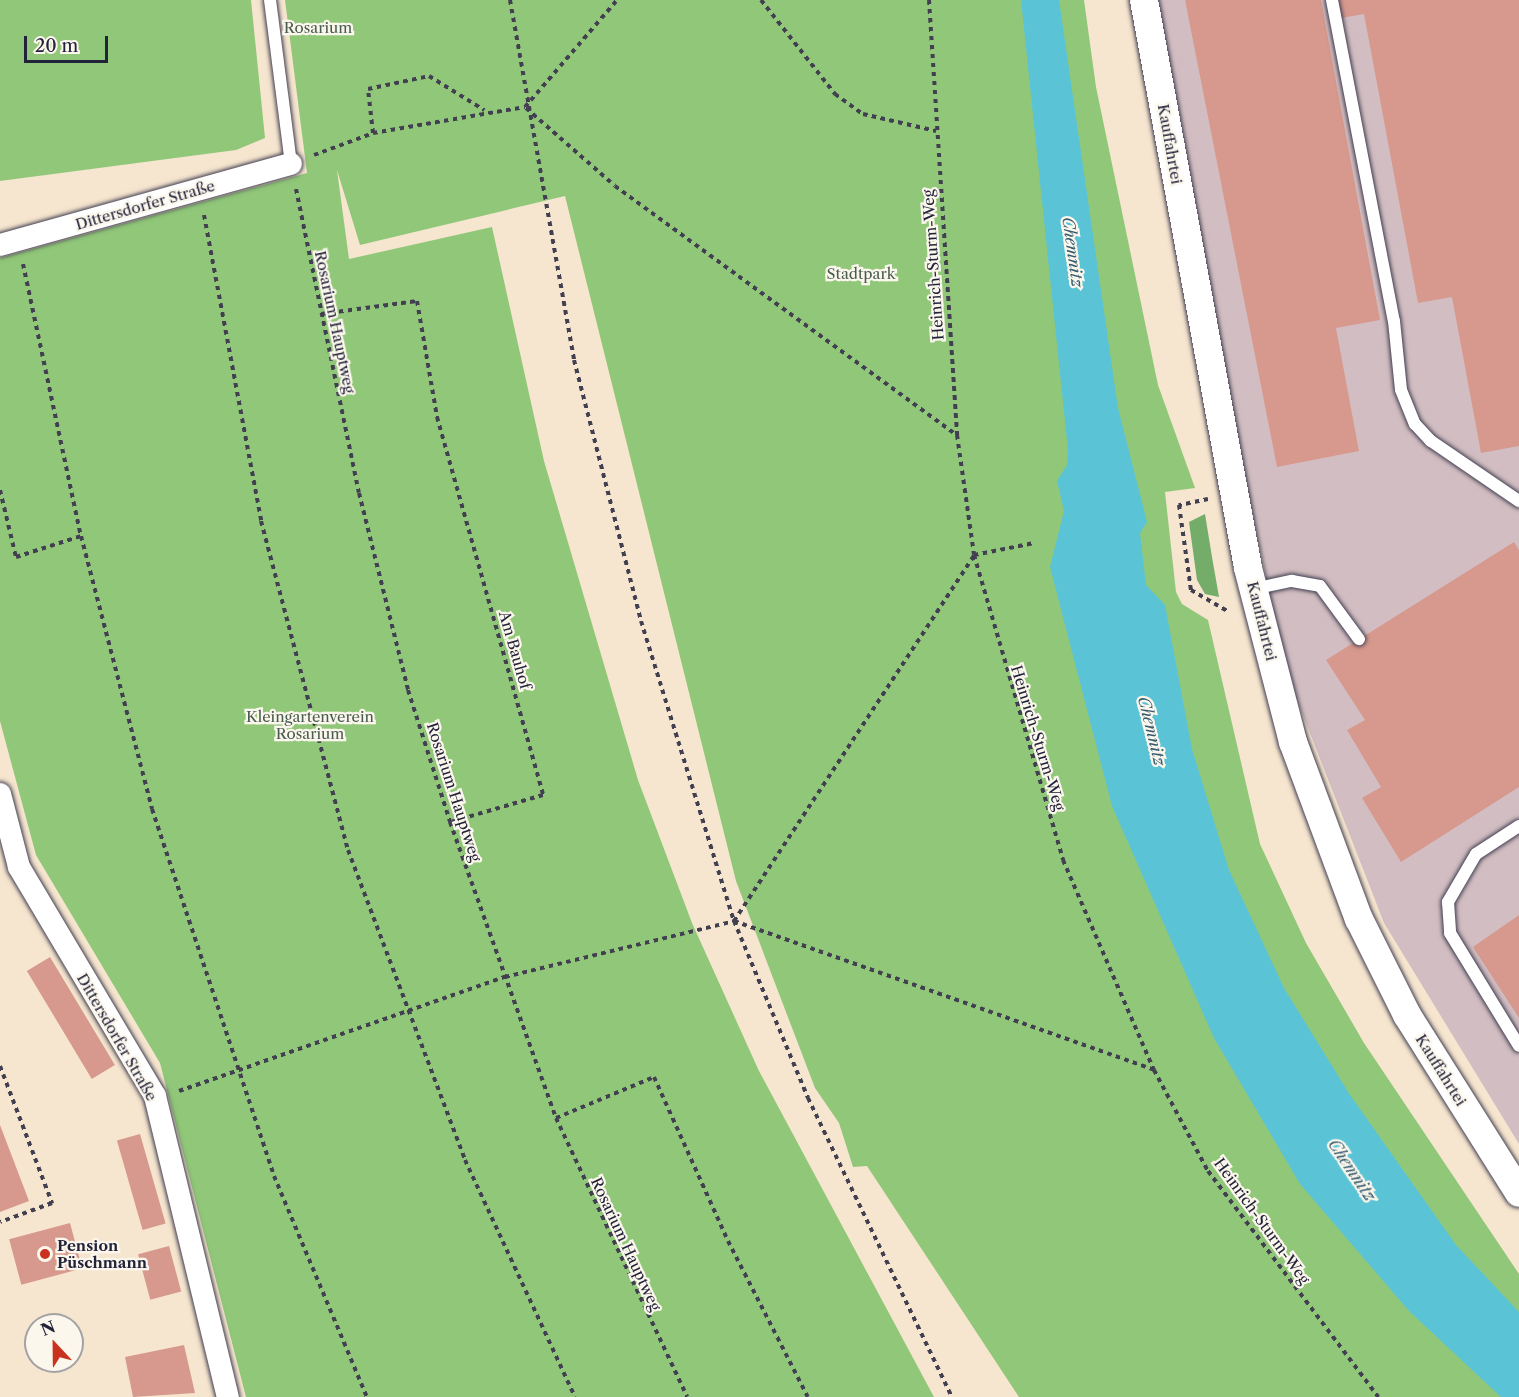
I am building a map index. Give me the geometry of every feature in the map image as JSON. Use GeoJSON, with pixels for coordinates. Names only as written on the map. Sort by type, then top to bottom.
{"type":"FeatureCollection","features":[{"type":"Feature","properties":{"kind":"street","name":"Kauffahrtei"},"geometry":{"type":"LineString","coordinates":[[1144,0],[1253,589],[1293,742],[1359,919],[1407,1015],[1519,1193]]}},
{"type":"Feature","properties":{"kind":"street","name":"Dittersdorfer Straße"},"geometry":{"type":"LineString","coordinates":[[0,245],[291,164]]}},
{"type":"Feature","properties":{"kind":"street","name":"Dittersdorfer Straße"},"geometry":{"type":"LineString","coordinates":[[0,794],[19,867],[155,1096],[228,1397]]}},
{"type":"Feature","properties":{"kind":"lane"},"geometry":{"type":"LineString","coordinates":[[270,0],[291,164]]}},
{"type":"Feature","properties":{"kind":"lane"},"geometry":{"type":"LineString","coordinates":[[1332,0],[1394,321],[1401,390],[1415,424],[1431,441],[1519,501]]}},
{"type":"Feature","properties":{"kind":"lane"},"geometry":{"type":"LineString","coordinates":[[1253,589],[1292,581],[1320,586],[1359,639]]}},
{"type":"Feature","properties":{"kind":"lane"},"geometry":{"type":"LineString","coordinates":[[1519,826],[1476,854],[1448,902],[1450,933],[1519,1046]]}},
{"type":"Feature","properties":{"kind":"path"},"geometry":{"type":"LineString","coordinates":[[510,0],[525,107],[574,360],[635,598],[734,921],[808,1098],[952,1397]]}},
{"type":"Feature","properties":{"kind":"path"},"geometry":{"type":"LineString","coordinates":[[291,164],[373,133],[485,111],[525,107],[617,0]]}},
{"type":"Feature","properties":{"kind":"path"},"geometry":{"type":"LineString","coordinates":[[761,0],[835,94],[863,114],[936,131]]}},
{"type":"Feature","properties":{"kind":"path","name":"Heinrich-Sturm-Weg"},"geometry":{"type":"LineString","coordinates":[[929,0],[957,435],[974,555],[1063,860],[1154,1070],[1208,1171],[1378,1397]]}},
{"type":"Feature","properties":{"kind":"path"},"geometry":{"type":"LineString","coordinates":[[373,133],[368,89],[429,76],[485,111]]}},
{"type":"Feature","properties":{"kind":"path"},"geometry":{"type":"LineString","coordinates":[[525,107],[615,186],[957,435]]}},
{"type":"Feature","properties":{"kind":"path","name":"Rosarium Hauptweg"},"geometry":{"type":"LineString","coordinates":[[291,164],[321,314],[408,690],[450,822],[556,1118],[687,1397]]}},
{"type":"Feature","properties":{"kind":"path"},"geometry":{"type":"LineString","coordinates":[[201,189],[261,521],[348,850],[406,1010],[510,1266],[575,1397]]}},
{"type":"Feature","properties":{"kind":"path"},"geometry":{"type":"LineString","coordinates":[[24,269],[81,536],[152,809],[237,1071],[315,1281],[367,1397]]}},
{"type":"Feature","properties":{"kind":"path","name":"Am Bauhof"},"geometry":{"type":"LineString","coordinates":[[321,314],[417,301],[437,417],[543,795],[450,822]]}},
{"type":"Feature","properties":{"kind":"path"},"geometry":{"type":"LineString","coordinates":[[0,490],[16,557],[81,536]]}},
{"type":"Feature","properties":{"kind":"path"},"geometry":{"type":"LineString","coordinates":[[1209,499],[1179,505],[1191,590],[1230,612]]}},
{"type":"Feature","properties":{"kind":"path"},"geometry":{"type":"LineString","coordinates":[[734,921],[974,555],[1034,543]]}},
{"type":"Feature","properties":{"kind":"path"},"geometry":{"type":"LineString","coordinates":[[155,1096],[237,1071],[505,977],[734,921],[1154,1070]]}},
{"type":"Feature","properties":{"kind":"path"},"geometry":{"type":"LineString","coordinates":[[0,1066],[52,1203],[0,1222]]}},
{"type":"Feature","properties":{"kind":"path"},"geometry":{"type":"LineString","coordinates":[[556,1118],[654,1077],[728,1241],[808,1397]]}},
{"type":"Feature","properties":{"kind":"shaded area"},"geometry":{"type":"Polygon","coordinates":[[[1153,0],[1519,0],[1519,1144],[1384,923],[1287,674],[1195,244],[1153,0]]]}},
{"type":"Feature","properties":{"kind":"green space"},"geometry":{"type":"Polygon","coordinates":[[[0,0],[251,0],[265,138],[236,150],[0,181],[0,0]]]}},
{"type":"Feature","properties":{"kind":"green space"},"geometry":{"type":"Polygon","coordinates":[[[285,0],[1084,0],[1096,87],[1158,385],[1195,488],[1165,492],[1176,592],[1182,604],[1208,620],[1260,844],[1306,943],[1364,1043],[1519,1274],[1519,1397],[1019,1397],[867,1166],[853,1167],[839,1123],[815,1088],[736,881],[565,196],[360,245],[337,170],[349,259],[492,227],[544,461],[638,780],[692,923],[759,1071],[934,1397],[246,1397],[160,1063],[36,855],[0,721],[0,258],[307,173],[285,0]]]}},
{"type":"Feature","properties":{"kind":"green space"},"geometry":{"type":"Polygon","coordinates":[[[1205,514],[1219,597],[1205,594],[1197,580],[1189,522],[1205,514]]]}},
{"type":"Feature","properties":{"kind":"water","name":"Chemnitz"},"geometry":{"type":"Polygon","coordinates":[[[1021,0],[1059,0],[1118,408],[1147,522],[1140,533],[1146,585],[1165,605],[1192,749],[1229,870],[1284,988],[1350,1095],[1456,1245],[1519,1312],[1519,1397],[1501,1397],[1409,1311],[1300,1184],[1214,1038],[1112,806],[1050,567],[1064,511],[1057,481],[1067,465],[1068,450],[1021,0]]]}},
{"type":"Feature","properties":{"kind":"building"},"geometry":{"type":"Polygon","coordinates":[[[1185,0],[1321,0],[1380,320],[1336,328],[1359,451],[1277,467],[1185,0]]]}},
{"type":"Feature","properties":{"kind":"building"},"geometry":{"type":"Polygon","coordinates":[[[1337,0],[1519,0],[1519,446],[1481,453],[1452,297],[1418,303],[1364,14],[1341,18],[1337,0]]]}},
{"type":"Feature","properties":{"kind":"building"},"geometry":{"type":"Polygon","coordinates":[[[1514,542],[1519,550],[1519,787],[1401,862],[1362,798],[1381,787],[1347,730],[1365,720],[1326,660],[1514,542]]]}},
{"type":"Feature","properties":{"kind":"building"},"geometry":{"type":"Polygon","coordinates":[[[1519,915],[1519,1018],[1473,947],[1519,915]]]}},
{"type":"Feature","properties":{"kind":"building"},"geometry":{"type":"Polygon","coordinates":[[[50,957],[115,1065],[92,1079],[27,971],[50,957]]]}},
{"type":"Feature","properties":{"kind":"building"},"geometry":{"type":"Polygon","coordinates":[[[0,1125],[29,1201],[0,1212],[0,1125]]]}},
{"type":"Feature","properties":{"kind":"building"},"geometry":{"type":"Polygon","coordinates":[[[140,1134],[166,1223],[143,1230],[117,1141],[140,1134]]]}},
{"type":"Feature","properties":{"kind":"building","name":"Pension Püschmann"},"geometry":{"type":"Polygon","coordinates":[[[70,1223],[82,1268],[21,1285],[9,1239],[70,1223]]]}},
{"type":"Feature","properties":{"kind":"building"},"geometry":{"type":"Polygon","coordinates":[[[169,1246],[181,1291],[150,1300],[138,1254],[169,1246]]]}},
{"type":"Feature","properties":{"kind":"building"},"geometry":{"type":"Polygon","coordinates":[[[184,1345],[195,1393],[133,1397],[125,1357],[184,1345]]]}},
{"type":"Feature","properties":{"kind":"place","name":"Pension Püschmann"},"geometry":{"type":"Point","coordinates":[45,1254]}},
{"type":"Feature","properties":{"kind":"park label","name":"Rosarium"},"geometry":{"type":"Point","coordinates":[318,28]}},
{"type":"Feature","properties":{"kind":"park label","name":"Stadtpark"},"geometry":{"type":"Point","coordinates":[861,274]}},
{"type":"Feature","properties":{"kind":"park label","name":"Kleingartenverein Rosarium"},"geometry":{"type":"Point","coordinates":[310,724]}}]}
